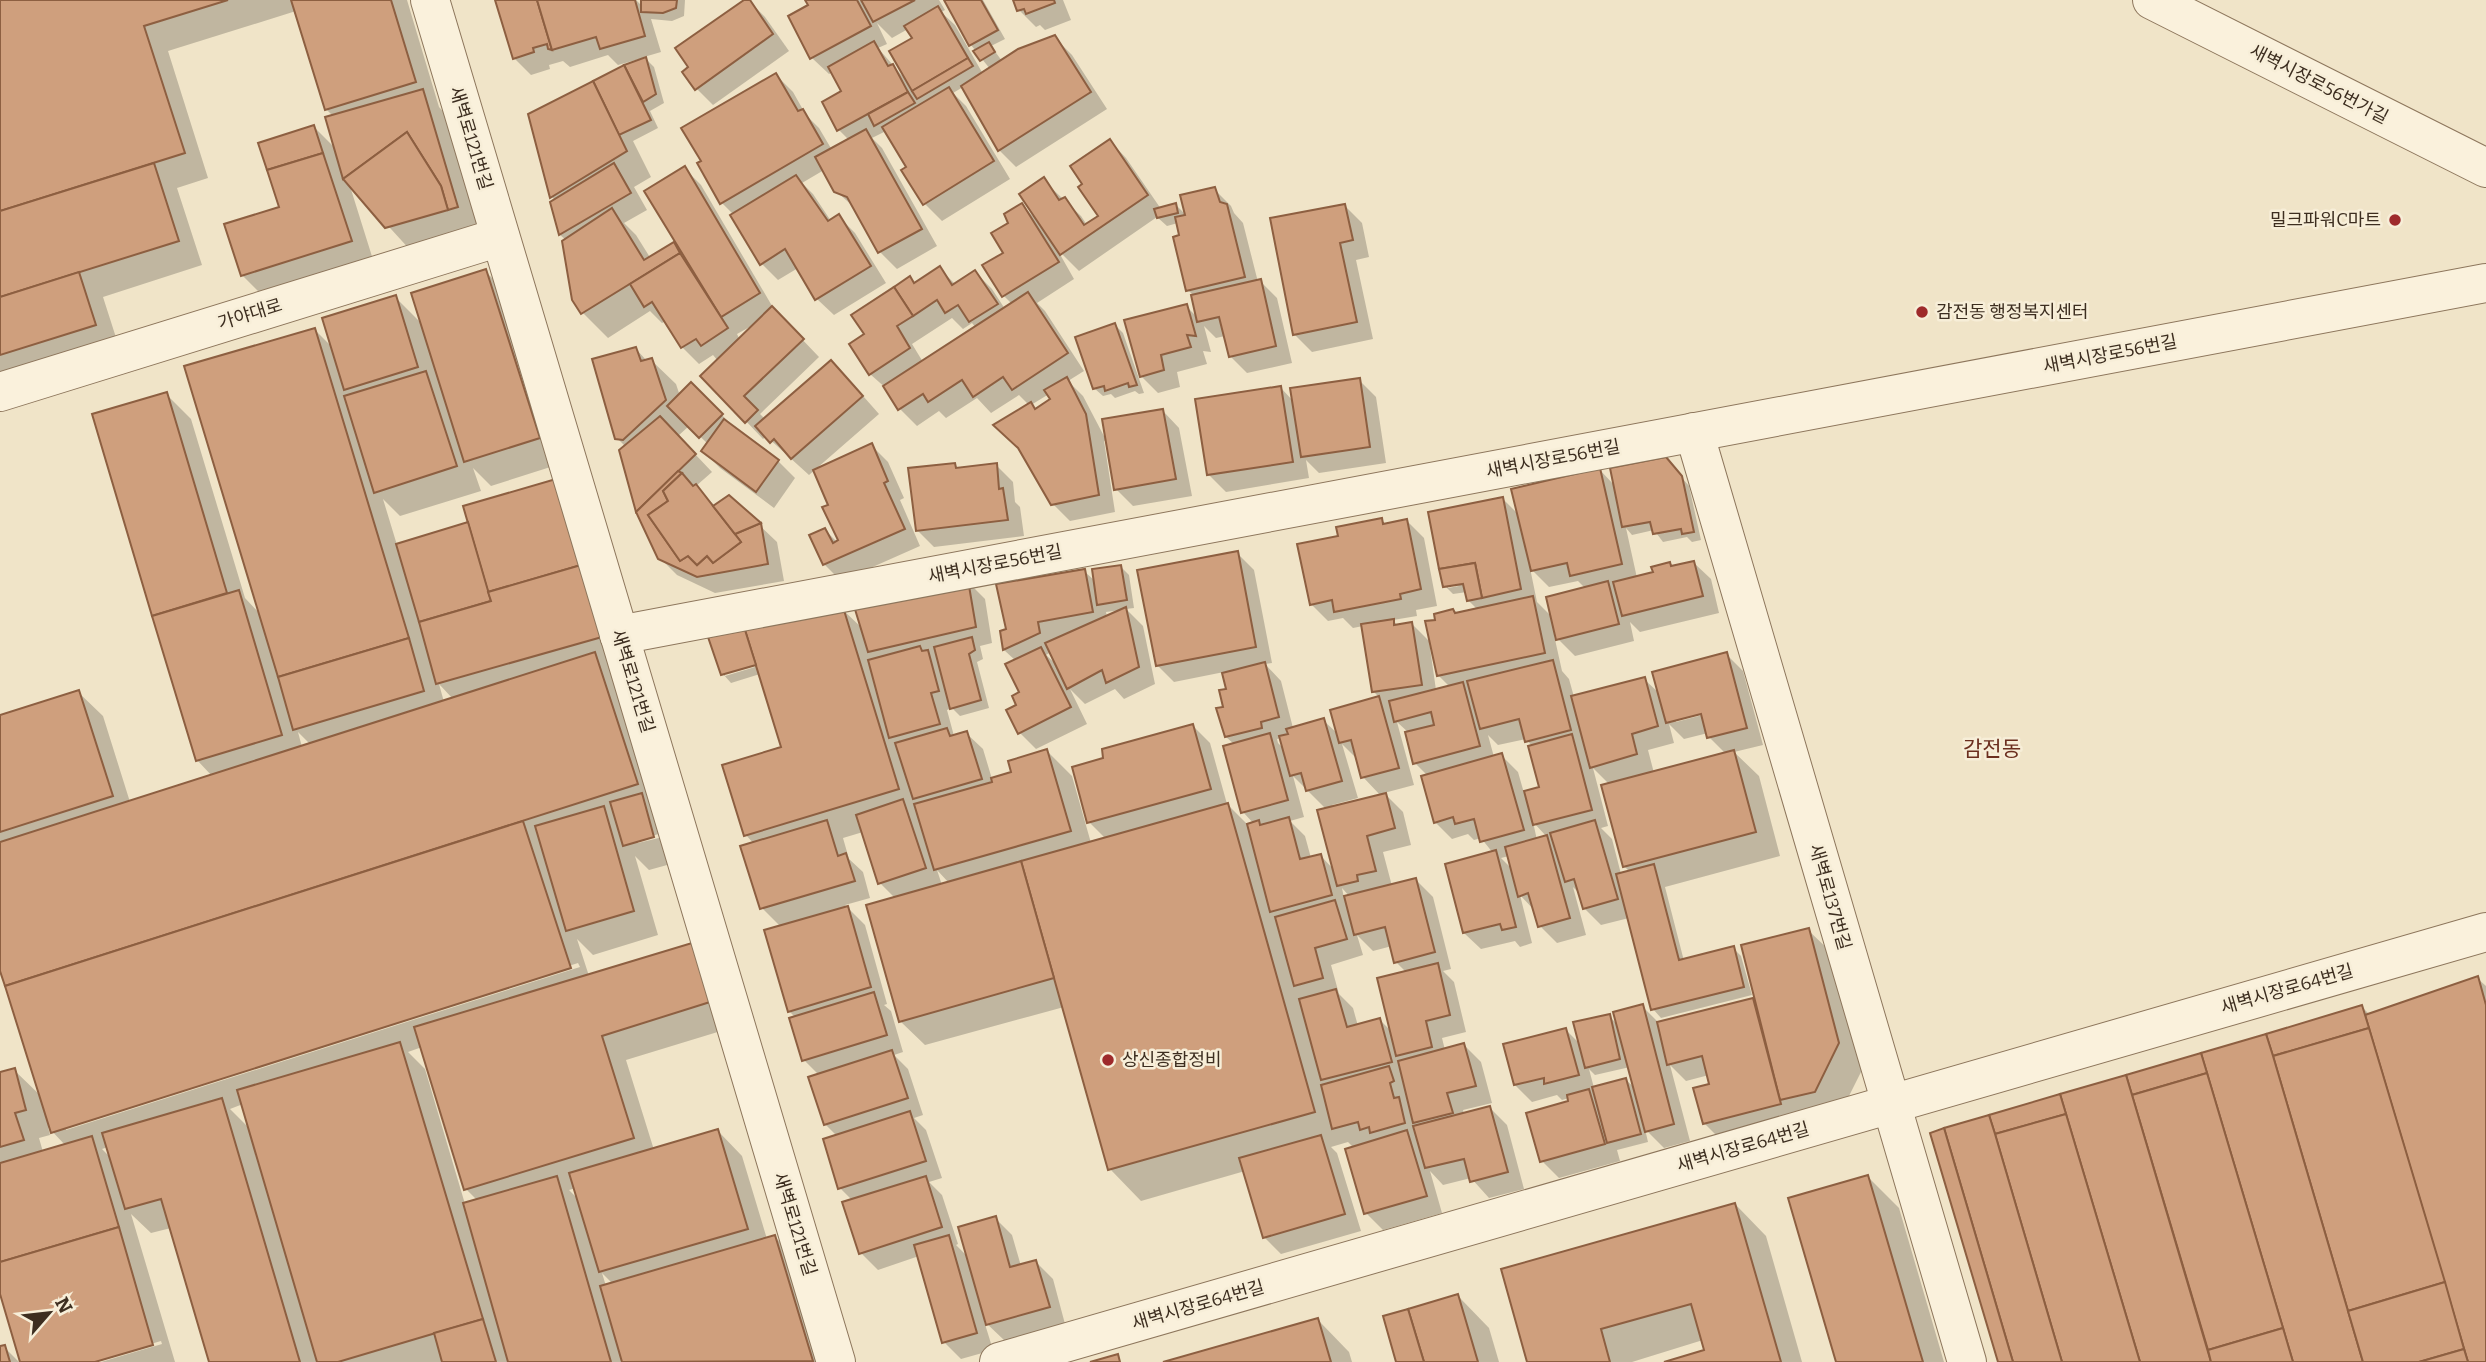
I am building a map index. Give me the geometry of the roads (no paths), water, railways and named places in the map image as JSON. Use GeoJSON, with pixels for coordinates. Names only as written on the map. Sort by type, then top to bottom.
{"type":"FeatureCollection","features":[{"type":"Feature","properties":{"kind":"street","name":"새벽로121번길"},"geometry":{"type":"LineString","coordinates":[[430,0],[836,1362]]}},
{"type":"Feature","properties":{"kind":"street","name":"새벽시장로56번가길"},"geometry":{"type":"LineString","coordinates":[[2152,0],[2486,168]]}},
{"type":"Feature","properties":{"kind":"street","name":"가야대로"},"geometry":{"type":"LineString","coordinates":[[0,392],[500,237]]}},
{"type":"Feature","properties":{"kind":"street","name":"새벽시장로56번길"},"geometry":{"type":"LineString","coordinates":[[619,635],[2486,283]]}},
{"type":"Feature","properties":{"kind":"street","name":"새벽로137번길"},"geometry":{"type":"LineString","coordinates":[[1694,432],[1967,1362]]}},
{"type":"Feature","properties":{"kind":"street","name":"새벽시장로64번길"},"geometry":{"type":"LineString","coordinates":[[999,1362],[2486,932]]}},
{"type":"Feature","properties":{"kind":"place","name":"밀크파워C마트"},"geometry":{"type":"Point","coordinates":[2395,220]}},
{"type":"Feature","properties":{"kind":"place","name":"감전동 행정복지센터"},"geometry":{"type":"Point","coordinates":[1922,312]}},
{"type":"Feature","properties":{"kind":"place","name":"상신종합정비"},"geometry":{"type":"Point","coordinates":[1108,1060]}},
{"type":"Feature","properties":{"kind":"district","name":"감전동"},"geometry":{"type":"Point","coordinates":[1992,749]}}]}
